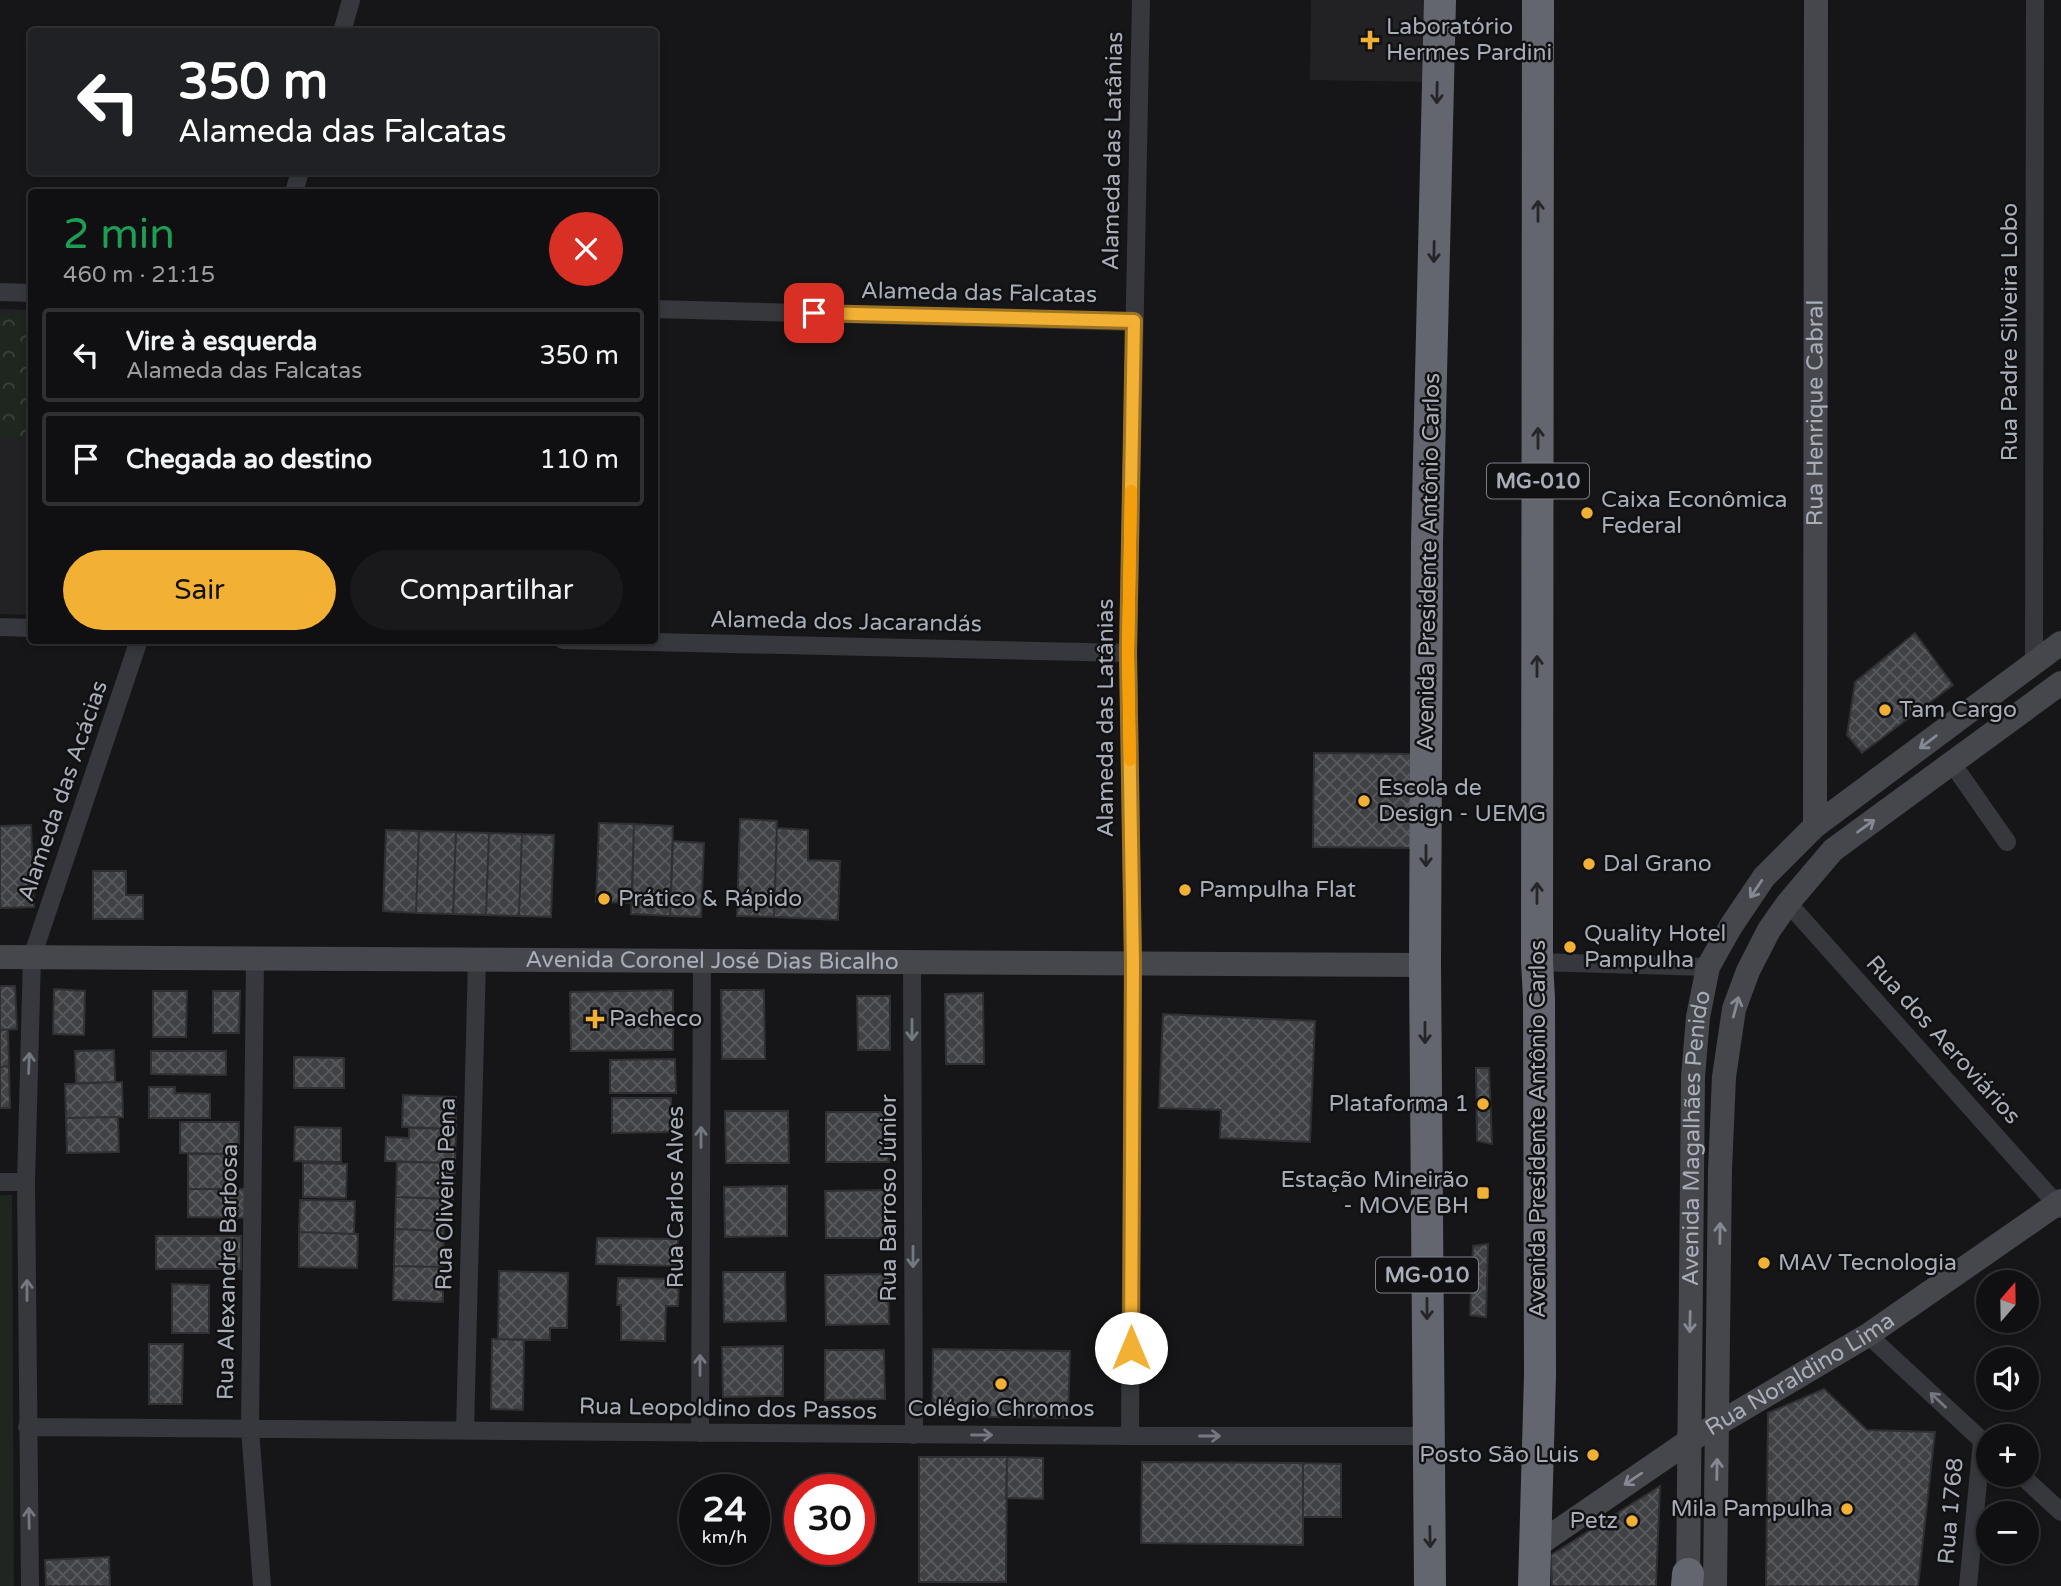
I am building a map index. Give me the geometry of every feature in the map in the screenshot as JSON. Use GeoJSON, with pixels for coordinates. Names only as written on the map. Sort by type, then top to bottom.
{"type":"FeatureCollection","features":[{"type":"Feature","properties":{"kind":"highway","name":"Avenida Presidente Antônio Carlos"},"geometry":{"type":"LineString","coordinates":[[1430,1586],[1425,965],[1427,542],[1440,0]]}},
{"type":"Feature","properties":{"kind":"highway","name":"Avenida Presidente Antônio Carlos"},"geometry":{"type":"LineString","coordinates":[[1534,1586],[1540,1375],[1537,962],[1538,0]]}},
{"type":"Feature","properties":{"kind":"street"},"geometry":{"type":"LineString","coordinates":[[343,28],[351,0]]}},
{"type":"Feature","properties":{"kind":"street","name":"Alameda das Latânias"},"geometry":{"type":"LineString","coordinates":[[1130,1436],[1133,963],[1128,653],[1141,0]]}},
{"type":"Feature","properties":{"kind":"street","name":"Rua Henrique Cabral"},"geometry":{"type":"LineString","coordinates":[[1815,826],[1816,0]]}},
{"type":"Feature","properties":{"kind":"street","name":"Rua Padre Silveira Lobo"},"geometry":{"type":"LineString","coordinates":[[2034,663],[2035,0]]}},
{"type":"Feature","properties":{"kind":"street"},"geometry":{"type":"LineString","coordinates":[[0,292],[28,293]]}},
{"type":"Feature","properties":{"kind":"street","name":"Alameda das Falcatas"},"geometry":{"type":"LineString","coordinates":[[658,309],[1134,321]]}},
{"type":"Feature","properties":{"kind":"street"},"geometry":{"type":"LineString","coordinates":[[0,627],[28,628]]}},
{"type":"Feature","properties":{"kind":"street","name":"Alameda dos Jacarandás"},"geometry":{"type":"LineString","coordinates":[[658,642],[1128,653]]}},
{"type":"Feature","properties":{"kind":"street","name":"Avenida Magalhães Penido"},"geometry":{"type":"LineString","coordinates":[[1694,1583],[1689,1441],[1693,1077],[1698,1017],[1708,967],[1731,926],[1764,877],[1815,826],[2061,643]]}},
{"type":"Feature","properties":{"kind":"street","name":"Alameda das Acácias"},"geometry":{"type":"LineString","coordinates":[[30,1586],[26,1182],[32,957],[138,644]]}},
{"type":"Feature","properties":{"kind":"street","name":"Avenida Magalhães Penido"},"geometry":{"type":"LineString","coordinates":[[1694,1583],[1717,1424],[1720,1170],[1724,1077],[1734,1009],[1748,971],[1769,930],[1833,850],[2061,682]]}},
{"type":"Feature","properties":{"kind":"street"},"geometry":{"type":"LineString","coordinates":[[1952,762],[2007,842]]}},
{"type":"Feature","properties":{"kind":"street","name":"Rua dos Aeroviários"},"geometry":{"type":"LineString","coordinates":[[1788,903],[2059,1205]]}},
{"type":"Feature","properties":{"kind":"street","name":"Avenida Coronel José Dias Bicalho"},"geometry":{"type":"LineString","coordinates":[[0,957],[1425,965]]}},
{"type":"Feature","properties":{"kind":"street","name":"Rua Alexandre Barbosa"},"geometry":{"type":"LineString","coordinates":[[256,958],[250,1429],[262,1586]]}},
{"type":"Feature","properties":{"kind":"street","name":"Rua Oliveira Pena"},"geometry":{"type":"LineString","coordinates":[[465,1431],[477,959]]}},
{"type":"Feature","properties":{"kind":"street","name":"Rua Carlos Alves"},"geometry":{"type":"LineString","coordinates":[[700,1433],[702,961]]}},
{"type":"Feature","properties":{"kind":"street","name":"Rua Barroso Júnior"},"geometry":{"type":"LineString","coordinates":[[912,962],[914,1435]]}},
{"type":"Feature","properties":{"kind":"street"},"geometry":{"type":"LineString","coordinates":[[1537,962],[1708,967]]}},
{"type":"Feature","properties":{"kind":"street"},"geometry":{"type":"LineString","coordinates":[[0,1182],[26,1182]]}},
{"type":"Feature","properties":{"kind":"street","name":"Rua Noraldino Lima"},"geometry":{"type":"LineString","coordinates":[[1536,1546],[1689,1441],[1868,1335],[2059,1205]]}},
{"type":"Feature","properties":{"kind":"street"},"geometry":{"type":"LineString","coordinates":[[1868,1335],[1976,1435]]}},
{"type":"Feature","properties":{"kind":"street","name":"Rua Leopoldino dos Passos"},"geometry":{"type":"LineString","coordinates":[[27,1427],[914,1435],[1429,1436]]}},
{"type":"Feature","properties":{"kind":"street","name":"Rua 1768"},"geometry":{"type":"LineString","coordinates":[[1968,1586],[1980,1487]]}},
{"type":"Feature","properties":{"kind":"street"},"geometry":{"type":"LineString","coordinates":[[2034,1487],[2061,1512]]}},
{"type":"Feature","properties":{"kind":"shaded area","name":"Laboratório Hermes Pardini"},"geometry":{"type":"Polygon","coordinates":[[[1311,0],[1431,0],[1430,82],[1310,80],[1311,0]]]}},
{"type":"Feature","properties":{"kind":"shaded area"},"geometry":{"type":"Polygon","coordinates":[[[0,309],[28,310],[28,615],[0,614],[0,309]]]}},
{"type":"Feature","properties":{"kind":"green space"},"geometry":{"type":"Polygon","coordinates":[[[0,313],[28,314],[28,439],[0,438],[0,313]]]}},
{"type":"Feature","properties":{"kind":"green space"},"geometry":{"type":"Polygon","coordinates":[[[0,1195],[12,1195],[14,1586],[0,1586],[0,1195]]]}},
{"type":"Feature","properties":{"kind":"building","name":"Tam Cargo"},"geometry":{"type":"Polygon","coordinates":[[[1915,633],[1953,685],[1862,753],[1847,735],[1855,682],[1915,633]]]}},
{"type":"Feature","properties":{"kind":"building","name":"Escola de Design - UEMG"},"geometry":{"type":"Polygon","coordinates":[[[1314,753],[1414,754],[1413,848],[1313,847],[1314,753]]]}},
{"type":"Feature","properties":{"kind":"building"},"geometry":{"type":"Polygon","coordinates":[[[740,819],[777,821],[774,917],[737,916],[740,819]]]}},
{"type":"Feature","properties":{"kind":"building"},"geometry":{"type":"Polygon","coordinates":[[[599,823],[634,824],[632,903],[596,902],[599,823]]]}},
{"type":"Feature","properties":{"kind":"building"},"geometry":{"type":"Polygon","coordinates":[[[634,824],[673,826],[670,916],[631,914],[634,824]]]}},
{"type":"Feature","properties":{"kind":"building"},"geometry":{"type":"Polygon","coordinates":[[[31,825],[34,907],[0,908],[0,826],[31,825]]]}},
{"type":"Feature","properties":{"kind":"building"},"geometry":{"type":"Polygon","coordinates":[[[777,828],[808,830],[808,860],[840,861],[838,920],[774,917],[777,828]]]}},
{"type":"Feature","properties":{"kind":"building"},"geometry":{"type":"Polygon","coordinates":[[[386,830],[419,831],[416,913],[383,911],[386,830]]]}},
{"type":"Feature","properties":{"kind":"building"},"geometry":{"type":"Polygon","coordinates":[[[419,831],[456,832],[453,914],[416,913],[419,831]]]}},
{"type":"Feature","properties":{"kind":"building"},"geometry":{"type":"Polygon","coordinates":[[[456,832],[489,833],[486,915],[453,914],[456,832]]]}},
{"type":"Feature","properties":{"kind":"building"},"geometry":{"type":"Polygon","coordinates":[[[489,833],[522,834],[519,916],[486,915],[489,833]]]}},
{"type":"Feature","properties":{"kind":"building"},"geometry":{"type":"Polygon","coordinates":[[[522,834],[554,835],[551,917],[519,916],[522,834]]]}},
{"type":"Feature","properties":{"kind":"building"},"geometry":{"type":"Polygon","coordinates":[[[673,841],[704,843],[701,917],[670,916],[673,841]]]}},
{"type":"Feature","properties":{"kind":"building"},"geometry":{"type":"Polygon","coordinates":[[[93,871],[126,871],[126,895],[143,895],[143,919],[93,919],[93,871]]]}},
{"type":"Feature","properties":{"kind":"building"},"geometry":{"type":"Polygon","coordinates":[[[0,986],[15,986],[17,1029],[0,1030],[0,986]]]}},
{"type":"Feature","properties":{"kind":"building"},"geometry":{"type":"Polygon","coordinates":[[[54,989],[85,991],[84,1035],[53,1034],[54,989]]]}},
{"type":"Feature","properties":{"kind":"building"},"geometry":{"type":"Polygon","coordinates":[[[673,990],[673,1050],[571,1051],[570,992],[673,990]]]}},
{"type":"Feature","properties":{"kind":"building"},"geometry":{"type":"Polygon","coordinates":[[[721,990],[764,990],[765,1059],[722,1059],[721,990]]]}},
{"type":"Feature","properties":{"kind":"building"},"geometry":{"type":"Polygon","coordinates":[[[153,991],[187,991],[186,1037],[153,1037],[153,991]]]}},
{"type":"Feature","properties":{"kind":"building"},"geometry":{"type":"Polygon","coordinates":[[[213,991],[240,991],[239,1033],[213,1033],[213,991]]]}},
{"type":"Feature","properties":{"kind":"building"},"geometry":{"type":"Polygon","coordinates":[[[983,993],[984,1064],[946,1064],[945,994],[983,993]]]}},
{"type":"Feature","properties":{"kind":"building"},"geometry":{"type":"Polygon","coordinates":[[[857,996],[890,996],[890,1050],[858,1050],[857,996]]]}},
{"type":"Feature","properties":{"kind":"building"},"geometry":{"type":"Polygon","coordinates":[[[1163,1014],[1315,1021],[1310,1142],[1220,1138],[1221,1110],[1159,1108],[1163,1014]]]}},
{"type":"Feature","properties":{"kind":"building"},"geometry":{"type":"Polygon","coordinates":[[[0,1030],[8,1030],[9,1066],[0,1067],[0,1030]]]}},
{"type":"Feature","properties":{"kind":"building"},"geometry":{"type":"Polygon","coordinates":[[[114,1050],[115,1082],[76,1083],[75,1051],[114,1050]]]}},
{"type":"Feature","properties":{"kind":"building"},"geometry":{"type":"Polygon","coordinates":[[[151,1051],[226,1051],[226,1075],[151,1074],[151,1051]]]}},
{"type":"Feature","properties":{"kind":"building"},"geometry":{"type":"Polygon","coordinates":[[[294,1057],[344,1058],[344,1088],[294,1088],[294,1057]]]}},
{"type":"Feature","properties":{"kind":"building"},"geometry":{"type":"Polygon","coordinates":[[[675,1059],[676,1093],[610,1093],[610,1060],[675,1059]]]}},
{"type":"Feature","properties":{"kind":"building"},"geometry":{"type":"Polygon","coordinates":[[[9,1066],[10,1108],[0,1108],[0,1067],[9,1066]]]}},
{"type":"Feature","properties":{"kind":"building","name":"Plataforma 1"},"geometry":{"type":"Polygon","coordinates":[[[1476,1068],[1489,1068],[1492,1144],[1477,1141],[1476,1068]]]}},
{"type":"Feature","properties":{"kind":"building"},"geometry":{"type":"Polygon","coordinates":[[[122,1082],[123,1117],[66,1118],[65,1084],[122,1082]]]}},
{"type":"Feature","properties":{"kind":"building"},"geometry":{"type":"Polygon","coordinates":[[[149,1087],[175,1087],[175,1093],[210,1094],[210,1118],[149,1118],[149,1087]]]}},
{"type":"Feature","properties":{"kind":"building"},"geometry":{"type":"Polygon","coordinates":[[[403,1095],[456,1097],[456,1129],[402,1127],[403,1095]]]}},
{"type":"Feature","properties":{"kind":"building"},"geometry":{"type":"Polygon","coordinates":[[[612,1098],[671,1098],[672,1132],[612,1133],[612,1098]]]}},
{"type":"Feature","properties":{"kind":"building"},"geometry":{"type":"Polygon","coordinates":[[[725,1111],[788,1111],[789,1163],[726,1163],[725,1111]]]}},
{"type":"Feature","properties":{"kind":"building"},"geometry":{"type":"Polygon","coordinates":[[[826,1112],[888,1112],[889,1162],[826,1162],[826,1112]]]}},
{"type":"Feature","properties":{"kind":"building"},"geometry":{"type":"Polygon","coordinates":[[[118,1117],[119,1152],[67,1153],[66,1118],[118,1117]]]}},
{"type":"Feature","properties":{"kind":"building"},"geometry":{"type":"Polygon","coordinates":[[[180,1122],[239,1122],[239,1154],[180,1153],[180,1122]]]}},
{"type":"Feature","properties":{"kind":"building"},"geometry":{"type":"Polygon","coordinates":[[[295,1127],[341,1128],[341,1162],[294,1161],[295,1127]]]}},
{"type":"Feature","properties":{"kind":"building"},"geometry":{"type":"Polygon","coordinates":[[[409,1128],[456,1129],[455,1163],[385,1161],[386,1137],[409,1138],[409,1128]]]}},
{"type":"Feature","properties":{"kind":"building"},"geometry":{"type":"Polygon","coordinates":[[[188,1154],[233,1154],[233,1189],[188,1189],[188,1154]]]}},
{"type":"Feature","properties":{"kind":"building"},"geometry":{"type":"Polygon","coordinates":[[[397,1162],[455,1163],[453,1199],[396,1197],[397,1162]]]}},
{"type":"Feature","properties":{"kind":"building"},"geometry":{"type":"Polygon","coordinates":[[[303,1163],[347,1164],[346,1198],[303,1197],[303,1163]]]}},
{"type":"Feature","properties":{"kind":"building"},"geometry":{"type":"Polygon","coordinates":[[[787,1186],[787,1236],[725,1237],[724,1187],[787,1186]]]}},
{"type":"Feature","properties":{"kind":"building"},"geometry":{"type":"Polygon","coordinates":[[[188,1189],[247,1189],[247,1218],[188,1217],[188,1189]]]}},
{"type":"Feature","properties":{"kind":"building"},"geometry":{"type":"Polygon","coordinates":[[[887,1190],[887,1238],[826,1238],[825,1191],[887,1190]]]}},
{"type":"Feature","properties":{"kind":"building"},"geometry":{"type":"Polygon","coordinates":[[[396,1197],[445,1199],[444,1231],[395,1229],[396,1197]]]}},
{"type":"Feature","properties":{"kind":"building"},"geometry":{"type":"Polygon","coordinates":[[[300,1200],[355,1201],[354,1234],[299,1232],[300,1200]]]}},
{"type":"Feature","properties":{"kind":"building"},"geometry":{"type":"Polygon","coordinates":[[[395,1229],[444,1231],[443,1267],[394,1266],[395,1229]]]}},
{"type":"Feature","properties":{"kind":"building"},"geometry":{"type":"Polygon","coordinates":[[[299,1232],[358,1234],[357,1268],[299,1267],[299,1232]]]}},
{"type":"Feature","properties":{"kind":"building"},"geometry":{"type":"Polygon","coordinates":[[[156,1236],[241,1236],[241,1269],[156,1269],[156,1236]]]}},
{"type":"Feature","properties":{"kind":"building"},"geometry":{"type":"Polygon","coordinates":[[[597,1238],[678,1239],[677,1266],[596,1264],[597,1238]]]}},
{"type":"Feature","properties":{"kind":"building"},"geometry":{"type":"Polygon","coordinates":[[[1488,1244],[1486,1317],[1470,1315],[1473,1246],[1488,1244]]]}},
{"type":"Feature","properties":{"kind":"building"},"geometry":{"type":"Polygon","coordinates":[[[394,1266],[443,1267],[443,1302],[393,1300],[394,1266]]]}},
{"type":"Feature","properties":{"kind":"building"},"geometry":{"type":"Polygon","coordinates":[[[499,1271],[568,1273],[567,1328],[550,1328],[550,1340],[498,1339],[499,1271]]]}},
{"type":"Feature","properties":{"kind":"building"},"geometry":{"type":"Polygon","coordinates":[[[723,1272],[785,1272],[786,1321],[724,1322],[723,1272]]]}},
{"type":"Feature","properties":{"kind":"building"},"geometry":{"type":"Polygon","coordinates":[[[888,1274],[889,1324],[826,1325],[825,1275],[888,1274]]]}},
{"type":"Feature","properties":{"kind":"building"},"geometry":{"type":"Polygon","coordinates":[[[618,1278],[679,1279],[678,1306],[666,1306],[665,1341],[621,1340],[621,1305],[617,1305],[618,1278]]]}},
{"type":"Feature","properties":{"kind":"building"},"geometry":{"type":"Polygon","coordinates":[[[172,1284],[209,1285],[209,1333],[172,1333],[172,1284]]]}},
{"type":"Feature","properties":{"kind":"building"},"geometry":{"type":"Polygon","coordinates":[[[492,1339],[524,1340],[523,1410],[491,1409],[492,1339]]]}},
{"type":"Feature","properties":{"kind":"building"},"geometry":{"type":"Polygon","coordinates":[[[149,1344],[183,1344],[182,1404],[149,1404],[149,1344]]]}},
{"type":"Feature","properties":{"kind":"building"},"geometry":{"type":"Polygon","coordinates":[[[783,1346],[783,1396],[723,1397],[722,1347],[783,1346]]]}},
{"type":"Feature","properties":{"kind":"building","name":"Colégio Chromos"},"geometry":{"type":"Polygon","coordinates":[[[933,1349],[1070,1351],[1068,1418],[932,1416],[933,1349]]]}},
{"type":"Feature","properties":{"kind":"building"},"geometry":{"type":"Polygon","coordinates":[[[825,1350],[884,1350],[885,1399],[825,1400],[825,1350]]]}},
{"type":"Feature","properties":{"kind":"building","name":"Mila Pampulha"},"geometry":{"type":"Polygon","coordinates":[[[1824,1389],[1867,1430],[1935,1432],[1918,1586],[1766,1586],[1768,1413],[1824,1389]]]}},
{"type":"Feature","properties":{"kind":"building"},"geometry":{"type":"Polygon","coordinates":[[[919,1457],[1007,1457],[1006,1582],[919,1582],[919,1457]]]}},
{"type":"Feature","properties":{"kind":"building"},"geometry":{"type":"Polygon","coordinates":[[[1007,1457],[1043,1458],[1043,1499],[1006,1498],[1007,1457]]]}},
{"type":"Feature","properties":{"kind":"building"},"geometry":{"type":"Polygon","coordinates":[[[1142,1462],[1303,1463],[1303,1545],[1141,1543],[1142,1462]]]}},
{"type":"Feature","properties":{"kind":"building"},"geometry":{"type":"Polygon","coordinates":[[[1303,1463],[1341,1464],[1341,1517],[1303,1517],[1303,1463]]]}},
{"type":"Feature","properties":{"kind":"building","name":"Petz"},"geometry":{"type":"Polygon","coordinates":[[[1660,1486],[1656,1586],[1552,1586],[1551,1555],[1660,1486]]]}},
{"type":"Feature","properties":{"kind":"building"},"geometry":{"type":"Polygon","coordinates":[[[109,1557],[110,1586],[46,1586],[45,1560],[109,1557]]]}},
{"type":"Feature","properties":{"kind":"slow traffic"},"geometry":{"type":"LineString","coordinates":[[1130,760],[1128,653],[1131,491]]}},
{"type":"Feature","properties":{"kind":"place","name":"Laboratório Hermes Pardini"},"geometry":{"type":"Point","coordinates":[1370,40]}},
{"type":"Feature","properties":{"kind":"place","name":"Caixa Econômica Federal"},"geometry":{"type":"Point","coordinates":[1587,513]}},
{"type":"Feature","properties":{"kind":"place","name":"Tam Cargo"},"geometry":{"type":"Point","coordinates":[1885,710]}},
{"type":"Feature","properties":{"kind":"place","name":"Escola de Design - UEMG"},"geometry":{"type":"Point","coordinates":[1364,801]}},
{"type":"Feature","properties":{"kind":"place","name":"Dal Grano"},"geometry":{"type":"Point","coordinates":[1589,864]}},
{"type":"Feature","properties":{"kind":"place","name":"Pampulha Flat"},"geometry":{"type":"Point","coordinates":[1185,890]}},
{"type":"Feature","properties":{"kind":"place","name":"Prático & Rápido"},"geometry":{"type":"Point","coordinates":[604,899]}},
{"type":"Feature","properties":{"kind":"place","name":"Quality Hotel Pampulha"},"geometry":{"type":"Point","coordinates":[1570,947]}},
{"type":"Feature","properties":{"kind":"place","name":"Pacheco"},"geometry":{"type":"Point","coordinates":[595,1019]}},
{"type":"Feature","properties":{"kind":"place","name":"Plataforma 1"},"geometry":{"type":"Point","coordinates":[1483,1104]}},
{"type":"Feature","properties":{"kind":"place","name":"Estação Mineirão - MOVE BH"},"geometry":{"type":"Point","coordinates":[1483,1193]}},
{"type":"Feature","properties":{"kind":"place","name":"MAV Tecnologia"},"geometry":{"type":"Point","coordinates":[1764,1263]}},
{"type":"Feature","properties":{"kind":"place","name":"Colégio Chromos"},"geometry":{"type":"Point","coordinates":[1001,1384]}},
{"type":"Feature","properties":{"kind":"place","name":"Posto São Luis"},"geometry":{"type":"Point","coordinates":[1593,1455]}},
{"type":"Feature","properties":{"kind":"place","name":"Mila Pampulha"},"geometry":{"type":"Point","coordinates":[1847,1509]}},
{"type":"Feature","properties":{"kind":"place","name":"Petz"},"geometry":{"type":"Point","coordinates":[1632,1521]}},
{"type":"Feature","properties":{"kind":"route"},"geometry":{"type":"LineString","coordinates":[[814,313],[1134,321],[1128,653],[1133,963],[1131,1348]]}}]}
